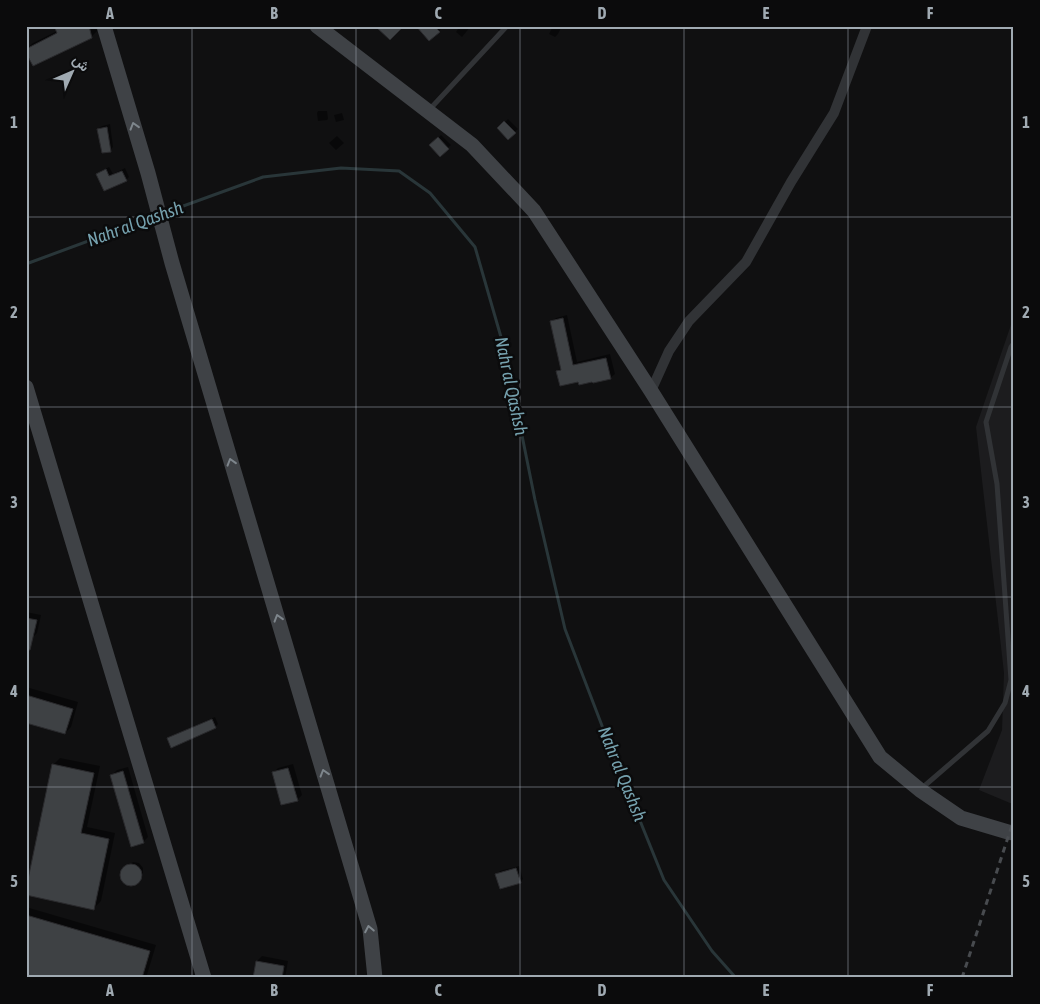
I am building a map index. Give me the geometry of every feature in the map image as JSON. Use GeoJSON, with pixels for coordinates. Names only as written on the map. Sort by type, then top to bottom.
{"type":"FeatureCollection","features":[{"type":"Feature","properties":{"kind":"street"},"geometry":{"type":"LineString","coordinates":[[104,26],[148,172],[172,263],[370,929],[375,978]]}},
{"type":"Feature","properties":{"kind":"street"},"geometry":{"type":"LineString","coordinates":[[316,26],[472,145],[534,211],[651,391],[880,757],[920,790],[961,818],[1014,833]]}},
{"type":"Feature","properties":{"kind":"street"},"geometry":{"type":"LineString","coordinates":[[651,391],[669,351],[689,321],[746,262],[791,182],[834,113],[867,26]]}},
{"type":"Feature","properties":{"kind":"street"},"geometry":{"type":"LineString","coordinates":[[26,387],[204,978]]}},
{"type":"Feature","properties":{"kind":"lane"},"geometry":{"type":"LineString","coordinates":[[428,111],[507,26]]}},
{"type":"Feature","properties":{"kind":"lane"},"geometry":{"type":"LineString","coordinates":[[920,790],[988,731],[1005,703],[1010,680],[997,484],[986,422],[1014,343]]}},
{"type":"Feature","properties":{"kind":"shaded area"},"geometry":{"type":"Polygon","coordinates":[[[1014,316],[1014,803],[1010,803],[979,790],[1002,730],[1004,673],[976,427],[1014,316]]]}},
{"type":"Feature","properties":{"kind":"building"},"geometry":{"type":"Polygon","coordinates":[[[54,26],[89,26],[92,38],[33,66],[26,53],[26,49],[57,33],[54,26]]]}},
{"type":"Feature","properties":{"kind":"building"},"geometry":{"type":"Polygon","coordinates":[[[375,26],[404,26],[390,40],[375,26]]]}},
{"type":"Feature","properties":{"kind":"building"},"geometry":{"type":"Polygon","coordinates":[[[416,26],[434,26],[440,32],[429,41],[416,26]]]}},
{"type":"Feature","properties":{"kind":"building"},"geometry":{"type":"Polygon","coordinates":[[[504,121],[516,133],[508,140],[497,128],[504,121]]]}},
{"type":"Feature","properties":{"kind":"building"},"geometry":{"type":"Polygon","coordinates":[[[107,127],[111,152],[102,153],[97,129],[107,127]]]}},
{"type":"Feature","properties":{"kind":"building"},"geometry":{"type":"Polygon","coordinates":[[[438,137],[449,149],[440,157],[429,145],[438,137]]]}},
{"type":"Feature","properties":{"kind":"building"},"geometry":{"type":"Polygon","coordinates":[[[106,169],[109,176],[122,171],[127,181],[104,191],[96,174],[106,169]]]}},
{"type":"Feature","properties":{"kind":"building"},"geometry":{"type":"Polygon","coordinates":[[[563,318],[573,365],[606,358],[611,379],[579,385],[578,382],[560,386],[556,371],[561,370],[550,321],[563,318]]]}},
{"type":"Feature","properties":{"kind":"building"},"geometry":{"type":"Polygon","coordinates":[[[26,618],[37,620],[30,650],[26,650],[26,618]]]}},
{"type":"Feature","properties":{"kind":"building"},"geometry":{"type":"Polygon","coordinates":[[[26,695],[73,709],[65,734],[26,723],[26,695]]]}},
{"type":"Feature","properties":{"kind":"building"},"geometry":{"type":"Polygon","coordinates":[[[212,719],[216,728],[171,748],[167,738],[212,719]]]}},
{"type":"Feature","properties":{"kind":"building"},"geometry":{"type":"Polygon","coordinates":[[[52,764],[94,773],[81,833],[109,839],[94,910],[26,895],[52,764]]]}},
{"type":"Feature","properties":{"kind":"building"},"geometry":{"type":"Polygon","coordinates":[[[288,768],[298,801],[281,805],[272,772],[288,768]]]}},
{"type":"Feature","properties":{"kind":"building"},"geometry":{"type":"Polygon","coordinates":[[[123,771],[144,843],[131,847],[110,775],[123,771]]]}},
{"type":"Feature","properties":{"kind":"building"},"geometry":{"type":"Polygon","coordinates":[[[131,864],[139,867],[142,875],[139,883],[131,886],[123,883],[120,875],[123,867],[131,864]]]}},
{"type":"Feature","properties":{"kind":"building"},"geometry":{"type":"Polygon","coordinates":[[[516,868],[521,883],[500,889],[495,874],[516,868]]]}},
{"type":"Feature","properties":{"kind":"building"},"geometry":{"type":"Polygon","coordinates":[[[26,915],[150,951],[142,978],[26,978],[26,915]]]}},
{"type":"Feature","properties":{"kind":"building"},"geometry":{"type":"Polygon","coordinates":[[[256,961],[284,966],[282,978],[253,978],[256,961]]]}},
{"type":"Feature","properties":{"kind":"waterway","name":"Nahr al Qashsh"},"geometry":{"type":"LineString","coordinates":[[164,213],[263,177],[341,168],[399,171],[430,193],[475,247],[505,351],[535,500],[565,629],[664,880],[712,951],[736,978]]}},
{"type":"Feature","properties":{"kind":"waterway","name":"Nahr al Qashsh"},"geometry":{"type":"LineString","coordinates":[[26,264],[156,216]]}},
{"type":"Feature","properties":{"kind":"railway"},"geometry":{"type":"LineString","coordinates":[[962,978],[1014,819]]}}]}
